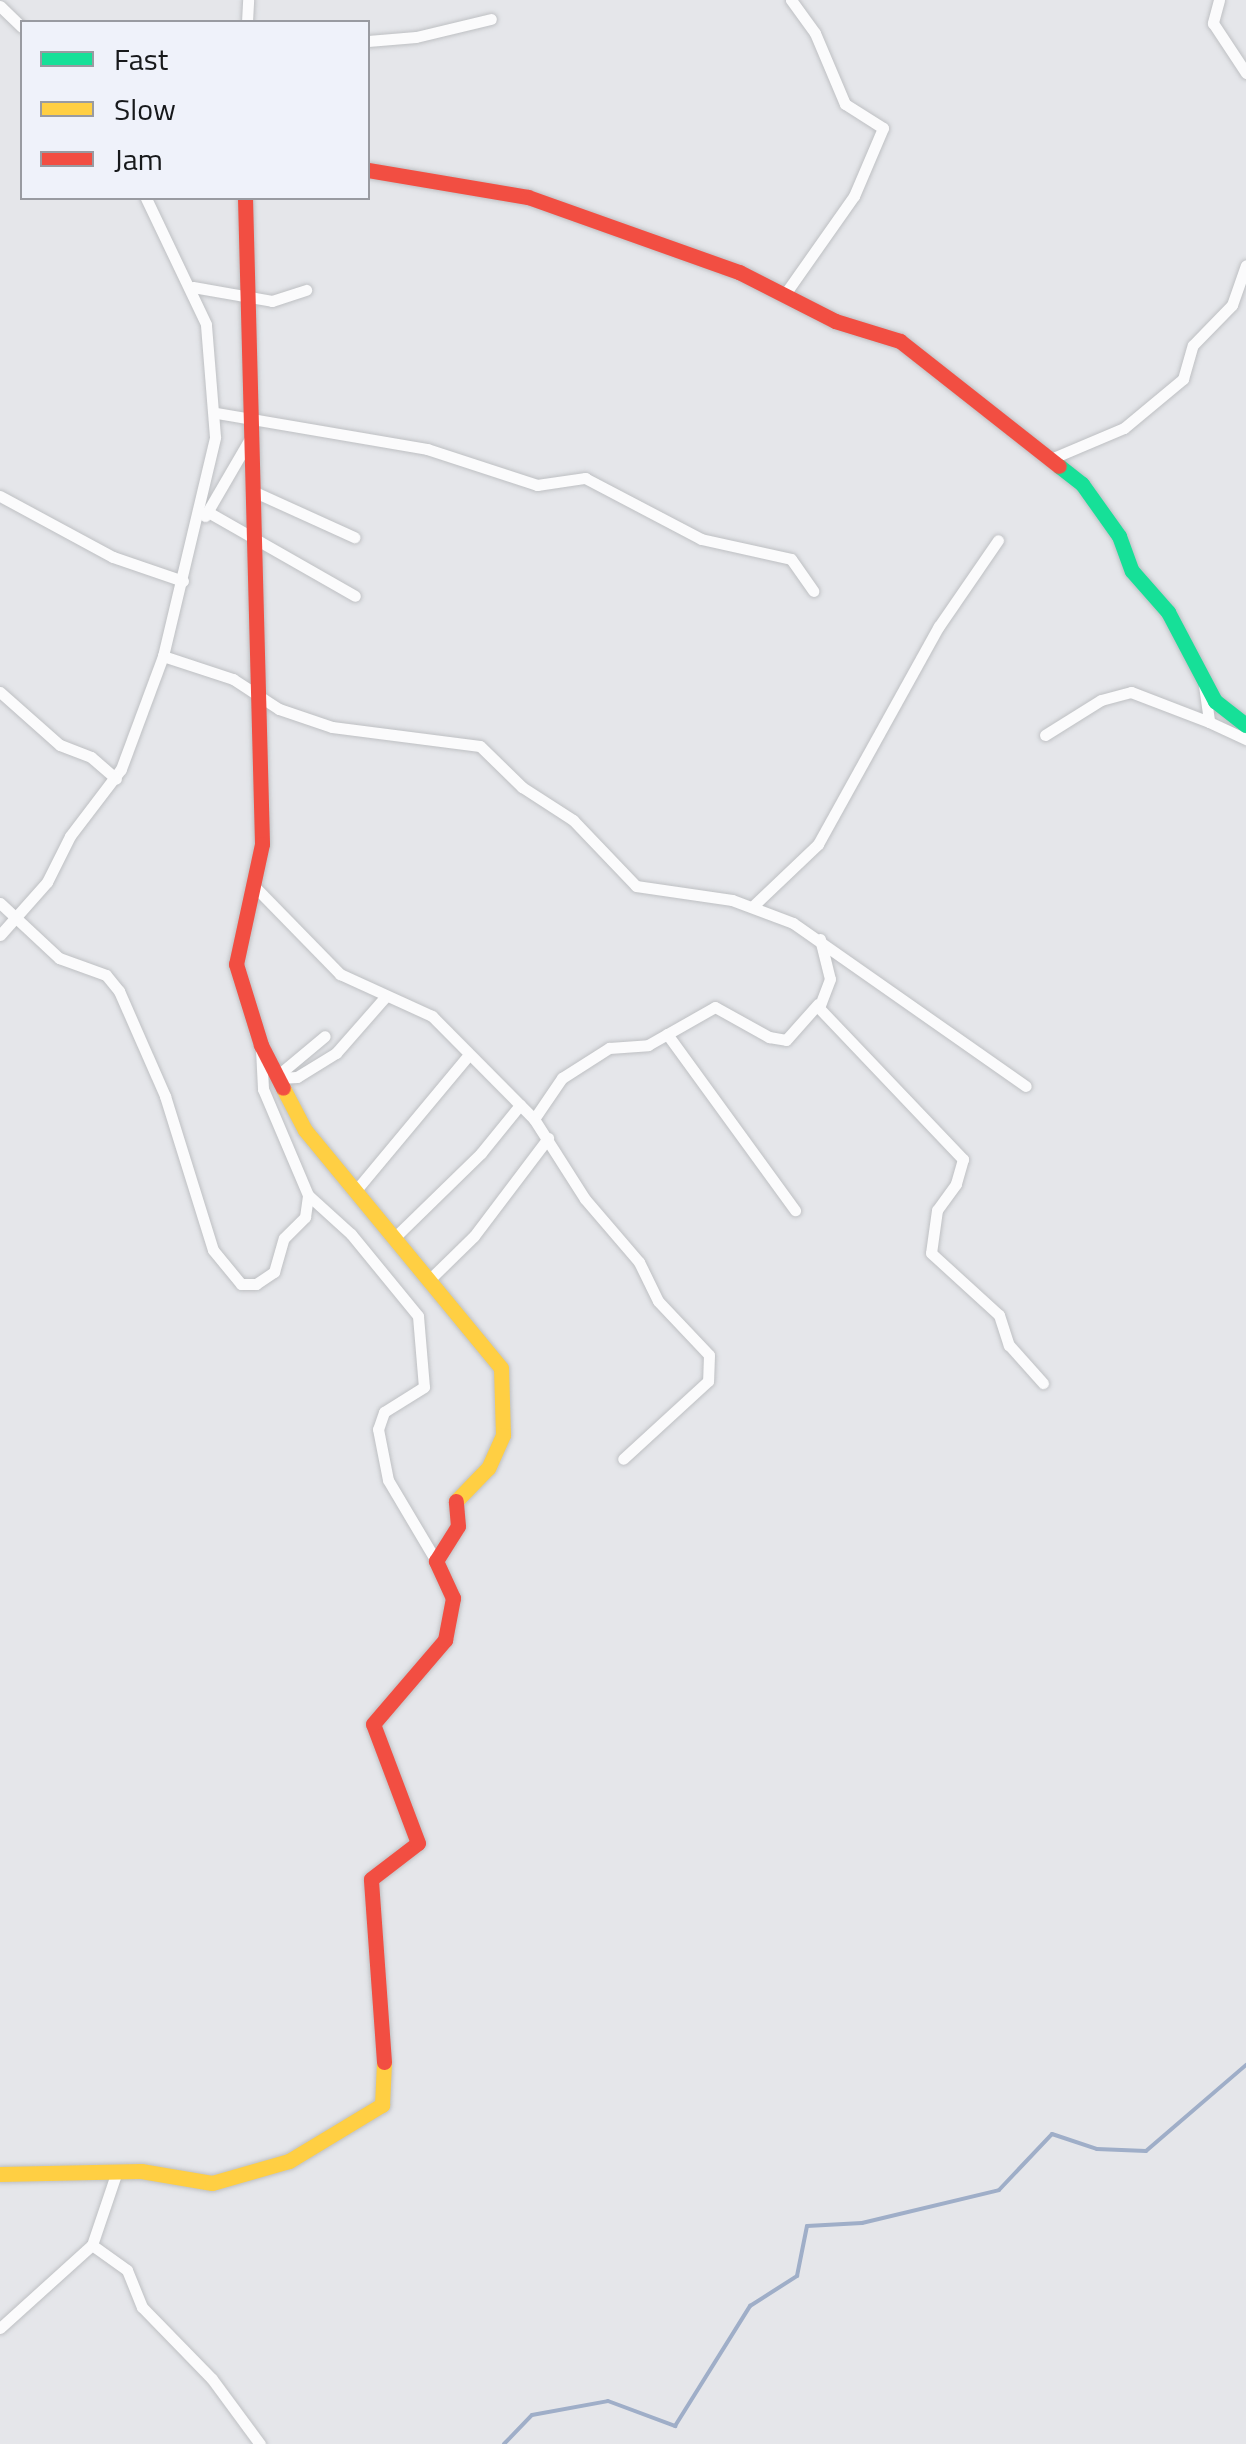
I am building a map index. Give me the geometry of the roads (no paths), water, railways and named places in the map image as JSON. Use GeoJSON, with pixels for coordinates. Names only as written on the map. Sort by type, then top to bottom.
{"type":"FeatureCollection","features":[{"type":"Feature","properties":{"kind":"street"},"geometry":{"type":"LineString","coordinates":[[785,294],[863,180],[883,128],[879,119],[845,104],[815,33],[791,0]]}},
{"type":"Feature","properties":{"kind":"street"},"geometry":{"type":"LineString","coordinates":[[1219,0],[1213,23],[1246,73]]}},
{"type":"Feature","properties":{"kind":"street"},"geometry":{"type":"LineString","coordinates":[[0,6],[20,25]]}},
{"type":"Feature","properties":{"kind":"street"},"geometry":{"type":"LineString","coordinates":[[370,40],[416,37],[492,18]]}},
{"type":"Feature","properties":{"kind":"street"},"geometry":{"type":"LineString","coordinates":[[370,170],[509,192],[722,265],[835,321],[900,341],[1053,458],[1114,529],[1132,570],[1168,612],[1204,685],[1225,714],[1246,726]]}},
{"type":"Feature","properties":{"kind":"street"},"geometry":{"type":"LineString","coordinates":[[0,934],[47,882],[70,836],[116,780],[163,656],[218,413],[208,336],[193,287],[149,200]]}},
{"type":"Feature","properties":{"kind":"street"},"geometry":{"type":"LineString","coordinates":[[244,200],[252,298],[262,844],[257,890],[235,956],[261,1045],[305,1130],[501,1368],[505,1395],[497,1452],[456,1501],[458,1526],[436,1562]]}},
{"type":"Feature","properties":{"kind":"street"},"geometry":{"type":"LineString","coordinates":[[1053,458],[1124,428],[1183,378],[1193,345],[1232,305],[1246,265]]}},
{"type":"Feature","properties":{"kind":"street"},"geometry":{"type":"LineString","coordinates":[[193,287],[282,300],[306,290]]}},
{"type":"Feature","properties":{"kind":"street"},"geometry":{"type":"LineString","coordinates":[[218,413],[354,441],[427,449],[537,484],[585,478],[702,539],[792,559],[812,592]]}},
{"type":"Feature","properties":{"kind":"street"},"geometry":{"type":"LineString","coordinates":[[192,536],[255,423]]}},
{"type":"Feature","properties":{"kind":"street"},"geometry":{"type":"LineString","coordinates":[[257,493],[354,537]]}},
{"type":"Feature","properties":{"kind":"street"},"geometry":{"type":"LineString","coordinates":[[0,496],[113,557],[182,581]]}},
{"type":"Feature","properties":{"kind":"street"},"geometry":{"type":"LineString","coordinates":[[208,512],[258,545],[355,596]]}},
{"type":"Feature","properties":{"kind":"street"},"geometry":{"type":"LineString","coordinates":[[753,906],[818,844],[939,626],[998,540]]}},
{"type":"Feature","properties":{"kind":"street"},"geometry":{"type":"LineString","coordinates":[[163,656],[234,678],[257,696],[350,732],[480,746],[522,787],[573,820],[636,886],[753,906],[820,940],[1026,1086]]}},
{"type":"Feature","properties":{"kind":"street"},"geometry":{"type":"LineString","coordinates":[[1204,685],[1209,722]]}},
{"type":"Feature","properties":{"kind":"street"},"geometry":{"type":"LineString","coordinates":[[0,692],[60,745],[91,758],[116,780]]}},
{"type":"Feature","properties":{"kind":"street"},"geometry":{"type":"LineString","coordinates":[[1046,735],[1080,710],[1131,692],[1246,739]]}},
{"type":"Feature","properties":{"kind":"street"},"geometry":{"type":"LineString","coordinates":[[257,890],[340,974],[423,1009],[466,1058],[534,1118],[585,1198],[639,1262],[658,1300],[691,1330],[712,1364],[702,1388],[622,1460]]}},
{"type":"Feature","properties":{"kind":"street"},"geometry":{"type":"LineString","coordinates":[[0,903],[59,958],[106,976],[120,991],[165,1096],[206,1234],[241,1284],[256,1284],[274,1272],[284,1238],[306,1217],[308,1195]]}},
{"type":"Feature","properties":{"kind":"street"},"geometry":{"type":"LineString","coordinates":[[534,1118],[580,1063],[610,1048],[648,1045],[715,1006],[782,1040],[794,1036],[830,980],[820,940]]}},
{"type":"Feature","properties":{"kind":"street"},"geometry":{"type":"LineString","coordinates":[[278,1077],[297,1077],[336,1053],[386,996]]}},
{"type":"Feature","properties":{"kind":"street"},"geometry":{"type":"LineString","coordinates":[[818,1004],[959,1152],[964,1165],[937,1210],[931,1253],[1000,1315],[1009,1345],[1043,1383]]}},
{"type":"Feature","properties":{"kind":"street"},"geometry":{"type":"LineString","coordinates":[[668,1034],[795,1210]]}},
{"type":"Feature","properties":{"kind":"street"},"geometry":{"type":"LineString","coordinates":[[278,1077],[325,1036]]}},
{"type":"Feature","properties":{"kind":"street"},"geometry":{"type":"LineString","coordinates":[[0,2174],[141,2171],[192,2182],[251,2175],[342,2133],[382,2105],[386,2036],[375,1982],[371,1879],[418,1844],[373,1724],[423,1670],[448,1632],[453,1598],[388,1480],[378,1430],[384,1412],[424,1388],[418,1316],[351,1234],[308,1195],[263,1089],[261,1045]]}},
{"type":"Feature","properties":{"kind":"street"},"geometry":{"type":"LineString","coordinates":[[357,1189],[466,1058]]}},
{"type":"Feature","properties":{"kind":"street"},"geometry":{"type":"LineString","coordinates":[[393,1239],[481,1154],[520,1105]]}},
{"type":"Feature","properties":{"kind":"street"},"geometry":{"type":"LineString","coordinates":[[428,1281],[474,1236],[548,1138]]}},
{"type":"Feature","properties":{"kind":"street"},"geometry":{"type":"LineString","coordinates":[[0,2328],[92,2246],[116,2174]]}},
{"type":"Feature","properties":{"kind":"street"},"geometry":{"type":"LineString","coordinates":[[92,2246],[127,2270],[142,2307],[212,2379],[260,2444]]}},
{"type":"Feature","properties":{"kind":"waterway"},"geometry":{"type":"LineString","coordinates":[[504,2444],[532,2415],[608,2401],[675,2426],[750,2306],[797,2276],[807,2226],[862,2223],[999,2190],[1052,2134],[1097,2149],[1146,2151],[1246,2065]]}}]}
